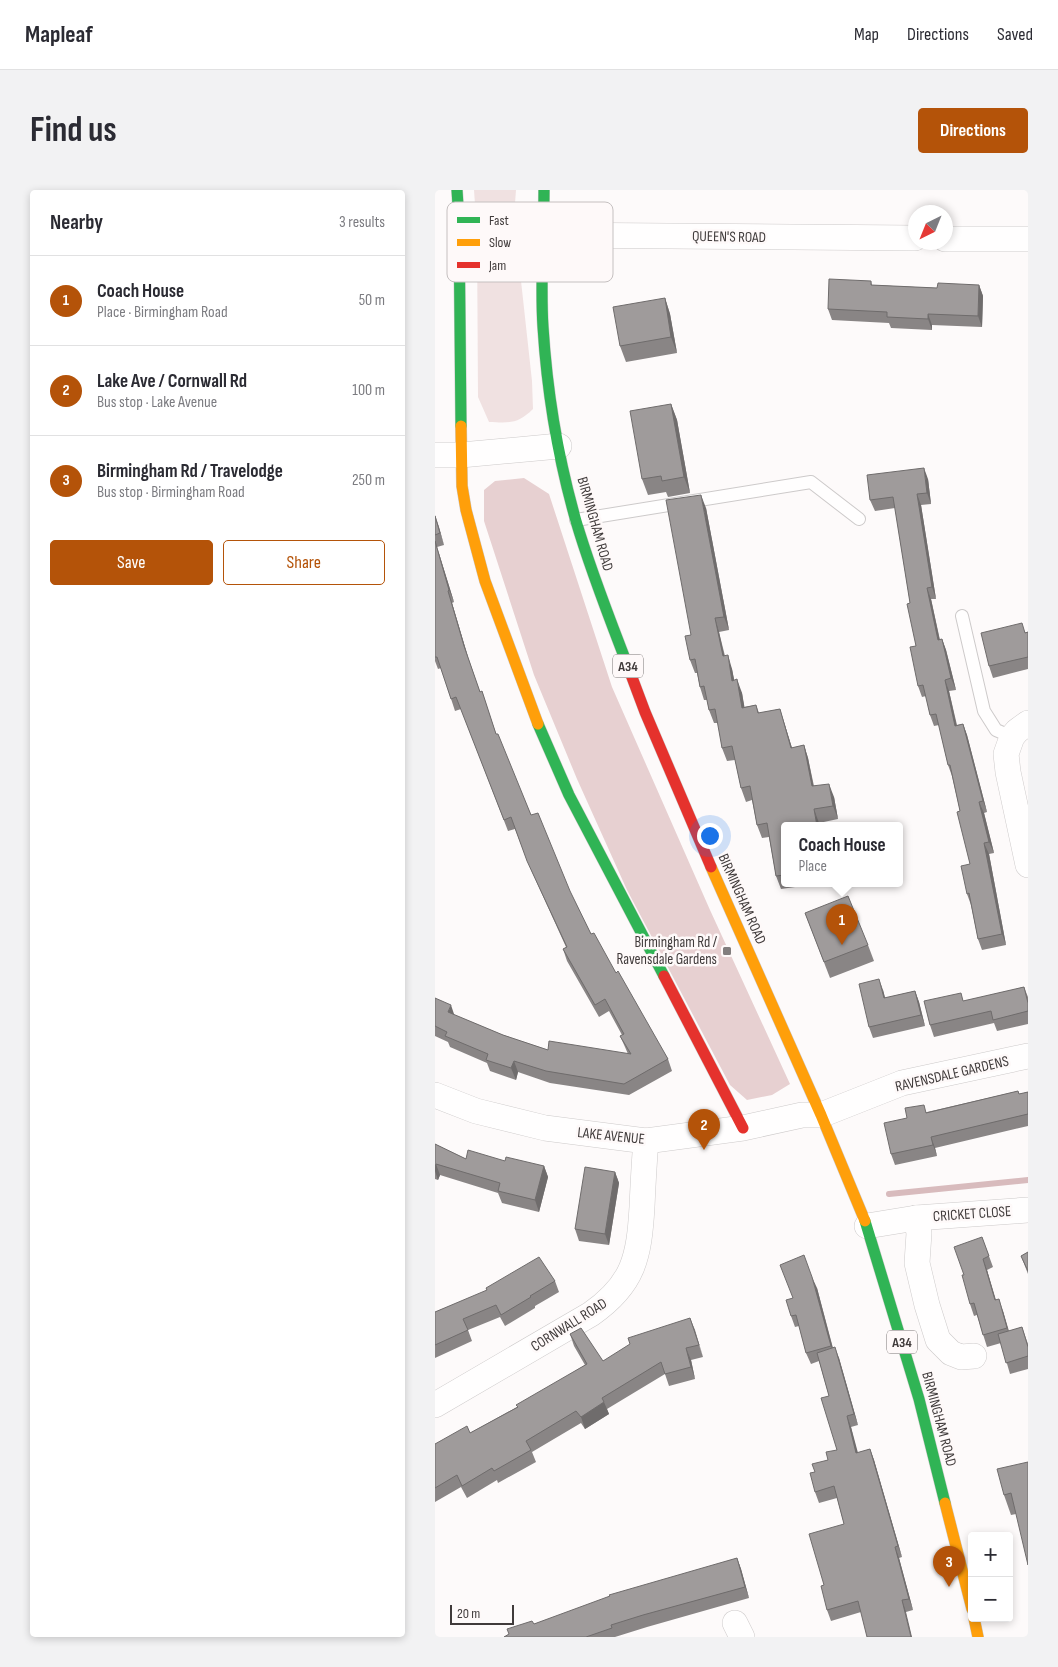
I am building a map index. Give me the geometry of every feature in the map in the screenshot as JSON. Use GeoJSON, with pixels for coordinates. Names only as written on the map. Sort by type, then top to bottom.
{"type":"FeatureCollection","features":[{"type":"Feature","properties":{"kind":"main road"},"geometry":{"type":"LineString","coordinates":[[460,282],[462,486],[468,519],[485,582],[530,705],[569,795],[743,1128]]}},
{"type":"Feature","properties":{"kind":"main road","name":"BIRMINGHAM ROAD"},"geometry":{"type":"LineString","coordinates":[[543,282],[543,326],[550,392],[559,446],[577,520],[595,579],[645,712],[701,844],[821,1115],[867,1226],[919,1399],[968,1593]]}},
{"type":"Feature","properties":{"kind":"main road"},"geometry":{"type":"LineString","coordinates":[[975,1622],[979,1637]]}},
{"type":"Feature","properties":{"kind":"street","name":"QUEEN'S ROAD"},"geometry":{"type":"LineString","coordinates":[[613,236],[908,238]]}},
{"type":"Feature","properties":{"kind":"street"},"geometry":{"type":"LineString","coordinates":[[953,239],[1028,240]]}},
{"type":"Feature","properties":{"kind":"street"},"geometry":{"type":"LineString","coordinates":[[435,455],[461,455],[559,446]]}},
{"type":"Feature","properties":{"kind":"street"},"geometry":{"type":"LineString","coordinates":[[1020,730],[1006,754],[1006,762],[1028,865]]}},
{"type":"Feature","properties":{"kind":"street","name":"RAVENSDALE GARDENS"},"geometry":{"type":"LineString","coordinates":[[821,1115],[902,1083],[1028,1056]]}},
{"type":"Feature","properties":{"kind":"street","name":"LAKE AVENUE"},"geometry":{"type":"LineString","coordinates":[[435,1095],[476,1110],[536,1126],[646,1141],[743,1128],[802,1115],[821,1115]]}},
{"type":"Feature","properties":{"kind":"street","name":"CORNWALL ROAD"},"geometry":{"type":"LineString","coordinates":[[435,1405],[591,1314],[617,1292],[635,1262],[639,1244],[646,1141]]}},
{"type":"Feature","properties":{"kind":"street","name":"CRICKET CLOSE"},"geometry":{"type":"LineString","coordinates":[[867,1226],[916,1218],[1028,1210]]}},
{"type":"Feature","properties":{"kind":"street","name":"CRICKET CLOSE"},"geometry":{"type":"LineString","coordinates":[[916,1218],[919,1233],[917,1263],[938,1340],[951,1353],[961,1357],[974,1356]]}},
{"type":"Feature","properties":{"kind":"lane"},"geometry":{"type":"LineString","coordinates":[[577,520],[811,482],[859,519]]}},
{"type":"Feature","properties":{"kind":"lane"},"geometry":{"type":"LineString","coordinates":[[962,616],[984,711],[996,730],[1020,730]]}},
{"type":"Feature","properties":{"kind":"shaded area"},"geometry":{"type":"Polygon","coordinates":[[[474,190],[516,190],[515,202],[475,202],[474,190]]]}},
{"type":"Feature","properties":{"kind":"shaded area"},"geometry":{"type":"Polygon","coordinates":[[[477,282],[521,282],[532,381],[533,409],[523,418],[513,422],[489,422],[478,397],[477,282]]]}},
{"type":"Feature","properties":{"kind":"shaded area"},"geometry":{"type":"Polygon","coordinates":[[[524,478],[549,494],[612,687],[710,910],[790,1084],[772,1095],[747,1100],[730,1085],[627,890],[577,779],[534,675],[484,521],[484,490],[495,481],[524,478]]]}},
{"type":"Feature","properties":{"kind":"building"},"geometry":{"type":"Polygon","coordinates":[[[829,279],[871,281],[871,285],[937,288],[938,283],[979,285],[978,316],[928,314],[928,319],[887,317],[887,312],[828,309],[829,279]]]}},
{"type":"Feature","properties":{"kind":"building"},"geometry":{"type":"Polygon","coordinates":[[[665,298],[671,337],[620,346],[613,307],[665,298]]]}},
{"type":"Feature","properties":{"kind":"building"},"geometry":{"type":"Polygon","coordinates":[[[671,404],[684,477],[662,481],[661,476],[642,479],[630,411],[671,404]]]}},
{"type":"Feature","properties":{"kind":"building"},"geometry":{"type":"Polygon","coordinates":[[[924,468],[927,493],[917,494],[932,587],[927,588],[938,640],[942,639],[951,678],[945,680],[955,726],[963,724],[983,801],[979,802],[989,842],[984,843],[1002,934],[978,939],[969,893],[967,894],[961,866],[970,864],[957,812],[960,811],[950,765],[948,765],[936,714],[930,715],[923,685],[918,686],[910,647],[916,646],[907,604],[910,603],[893,497],[870,500],[867,475],[924,468]]]}},
{"type":"Feature","properties":{"kind":"building"},"geometry":{"type":"Polygon","coordinates":[[[701,495],[724,617],[715,618],[723,656],[728,655],[732,681],[737,679],[742,708],[756,705],[758,713],[780,709],[791,748],[804,745],[812,786],[829,784],[833,806],[814,809],[816,822],[781,822],[781,875],[776,876],[767,823],[757,825],[750,786],[741,788],[732,746],[722,748],[715,709],[709,710],[704,686],[700,687],[695,659],[690,660],[685,636],[691,635],[666,500],[701,495]]]}},
{"type":"Feature","properties":{"kind":"building"},"geometry":{"type":"Polygon","coordinates":[[[435,516],[440,533],[435,535],[435,516]]]}},
{"type":"Feature","properties":{"kind":"building"},"geometry":{"type":"Polygon","coordinates":[[[435,541],[464,646],[480,692],[482,691],[496,734],[498,734],[531,815],[538,813],[570,891],[591,934],[594,933],[616,973],[618,971],[668,1059],[624,1084],[546,1071],[514,1061],[511,1068],[486,1060],[488,1054],[445,1036],[447,1032],[435,1026],[435,998],[451,1005],[448,1012],[503,1035],[548,1050],[549,1041],[631,1054],[620,1036],[624,1034],[605,999],[595,1005],[563,949],[567,947],[527,861],[511,817],[504,820],[456,697],[451,699],[437,657],[435,657],[435,541]]]}},
{"type":"Feature","properties":{"kind":"building"},"geometry":{"type":"Polygon","coordinates":[[[1022,623],[1025,633],[1028,632],[1028,657],[989,666],[981,633],[1022,623]]]}},
{"type":"Feature","properties":{"kind":"building"},"geometry":{"type":"Polygon","coordinates":[[[848,896],[868,945],[824,962],[805,913],[848,896]]]}},
{"type":"Feature","properties":{"kind":"building"},"geometry":{"type":"Polygon","coordinates":[[[879,979],[884,998],[915,991],[921,1015],[869,1027],[859,984],[879,979]]]}},
{"type":"Feature","properties":{"kind":"building"},"geometry":{"type":"Polygon","coordinates":[[[1024,987],[1028,1011],[993,1020],[991,1011],[930,1025],[924,1001],[961,993],[963,1001],[1024,987]]]}},
{"type":"Feature","properties":{"kind":"building"},"geometry":{"type":"Polygon","coordinates":[[[1018,1091],[1019,1094],[1028,1092],[1028,1114],[931,1137],[933,1145],[891,1154],[884,1123],[907,1118],[905,1108],[924,1105],[926,1113],[1018,1091]]]}},
{"type":"Feature","properties":{"kind":"building"},"geometry":{"type":"Polygon","coordinates":[[[435,1144],[466,1159],[468,1150],[505,1161],[506,1157],[544,1166],[535,1200],[498,1191],[500,1183],[436,1164],[435,1167],[435,1144]]]}},
{"type":"Feature","properties":{"kind":"building"},"geometry":{"type":"Polygon","coordinates":[[[585,1167],[615,1172],[605,1234],[575,1229],[585,1167]]]}},
{"type":"Feature","properties":{"kind":"building"},"geometry":{"type":"Polygon","coordinates":[[[982,1237],[989,1256],[983,1259],[995,1300],[999,1299],[1007,1328],[983,1335],[974,1303],[970,1304],[962,1275],[964,1275],[954,1247],[982,1237]]]}},
{"type":"Feature","properties":{"kind":"building"},"geometry":{"type":"Polygon","coordinates":[[[1028,1252],[1028,1271],[1021,1256],[1028,1252]]]}},
{"type":"Feature","properties":{"kind":"building"},"geometry":{"type":"Polygon","coordinates":[[[804,1255],[831,1346],[806,1353],[796,1315],[791,1316],[786,1300],[793,1298],[780,1265],[804,1255]]]}},
{"type":"Feature","properties":{"kind":"building"},"geometry":{"type":"Polygon","coordinates":[[[539,1257],[555,1281],[501,1315],[496,1305],[463,1319],[468,1330],[435,1345],[435,1312],[487,1290],[486,1288],[539,1257]]]}},
{"type":"Feature","properties":{"kind":"building"},"geometry":{"type":"Polygon","coordinates":[[[690,1318],[699,1345],[686,1348],[691,1367],[665,1374],[661,1362],[602,1398],[604,1402],[581,1417],[576,1411],[526,1441],[531,1450],[494,1471],[492,1468],[462,1486],[457,1475],[435,1488],[435,1444],[467,1426],[470,1433],[518,1407],[516,1405],[587,1364],[570,1334],[581,1328],[603,1361],[630,1344],[628,1338],[690,1318]]]}},
{"type":"Feature","properties":{"kind":"building"},"geometry":{"type":"Polygon","coordinates":[[[1022,1327],[1028,1347],[1028,1356],[1006,1363],[998,1334],[1022,1327]]]}},
{"type":"Feature","properties":{"kind":"building"},"geometry":{"type":"Polygon","coordinates":[[[835,1347],[854,1414],[847,1416],[856,1453],[870,1449],[898,1546],[895,1547],[909,1599],[902,1600],[911,1637],[867,1637],[858,1601],[827,1610],[821,1586],[824,1585],[809,1534],[844,1524],[834,1486],[815,1492],[810,1473],[815,1472],[812,1464],[828,1460],[826,1452],[837,1450],[821,1398],[829,1396],[817,1353],[835,1347]]]}},
{"type":"Feature","properties":{"kind":"building"},"geometry":{"type":"Polygon","coordinates":[[[1028,1462],[1028,1565],[1011,1493],[1004,1495],[997,1469],[1028,1462]]]}},
{"type":"Feature","properties":{"kind":"building"},"geometry":{"type":"Polygon","coordinates":[[[737,1558],[745,1587],[611,1625],[612,1628],[586,1637],[504,1637],[509,1634],[507,1629],[532,1621],[534,1624],[609,1595],[737,1558]]]}},
{"type":"Feature","properties":{"kind":"waterway"},"geometry":{"type":"LineString","coordinates":[[889,1194],[1028,1180]]}},
{"type":"Feature","properties":{"kind":"traffic: fast"},"geometry":{"type":"LineString","coordinates":[[457,190],[458,202]]}},
{"type":"Feature","properties":{"kind":"traffic: fast"},"geometry":{"type":"LineString","coordinates":[[544,190],[544,202]]}},
{"type":"Feature","properties":{"kind":"traffic: fast"},"geometry":{"type":"LineString","coordinates":[[460,282],[461,426]]}},
{"type":"Feature","properties":{"kind":"traffic: fast"},"geometry":{"type":"LineString","coordinates":[[542,282],[542,310],[547,375],[564,473],[576,521],[627,664]]}},
{"type":"Feature","properties":{"kind":"traffic: fast"},"geometry":{"type":"LineString","coordinates":[[538,724],[569,795],[664,976]]}},
{"type":"Feature","properties":{"kind":"traffic: fast"},"geometry":{"type":"LineString","coordinates":[[865,1221],[919,1399],[945,1503]]}},
{"type":"Feature","properties":{"kind":"traffic: slow"},"geometry":{"type":"LineString","coordinates":[[461,426],[462,486],[466,510],[485,581],[538,724]]}},
{"type":"Feature","properties":{"kind":"traffic: slow"},"geometry":{"type":"LineString","coordinates":[[711,867],[821,1115],[865,1221]]}},
{"type":"Feature","properties":{"kind":"traffic: slow"},"geometry":{"type":"LineString","coordinates":[[945,1503],[968,1593]]}},
{"type":"Feature","properties":{"kind":"traffic: slow"},"geometry":{"type":"LineString","coordinates":[[975,1622],[978,1637]]}},
{"type":"Feature","properties":{"kind":"traffic: jam"},"geometry":{"type":"LineString","coordinates":[[627,664],[645,712],[711,867]]}},
{"type":"Feature","properties":{"kind":"traffic: jam"},"geometry":{"type":"LineString","coordinates":[[664,976],[743,1128]]}},
{"type":"Feature","properties":{"kind":"place","name":"Coach House"},"geometry":{"type":"Point","coordinates":[842,945]}},
{"type":"Feature","properties":{"kind":"place","name":"Birmingham Rd / Ravensdale Gardens"},"geometry":{"type":"Point","coordinates":[727,951]}},
{"type":"Feature","properties":{"kind":"place","name":"Lake Ave / Cornwall Rd"},"geometry":{"type":"Point","coordinates":[704,1150]}},
{"type":"Feature","properties":{"kind":"place","name":"Birmingham Rd / Travelodge"},"geometry":{"type":"Point","coordinates":[949,1587]}}]}
